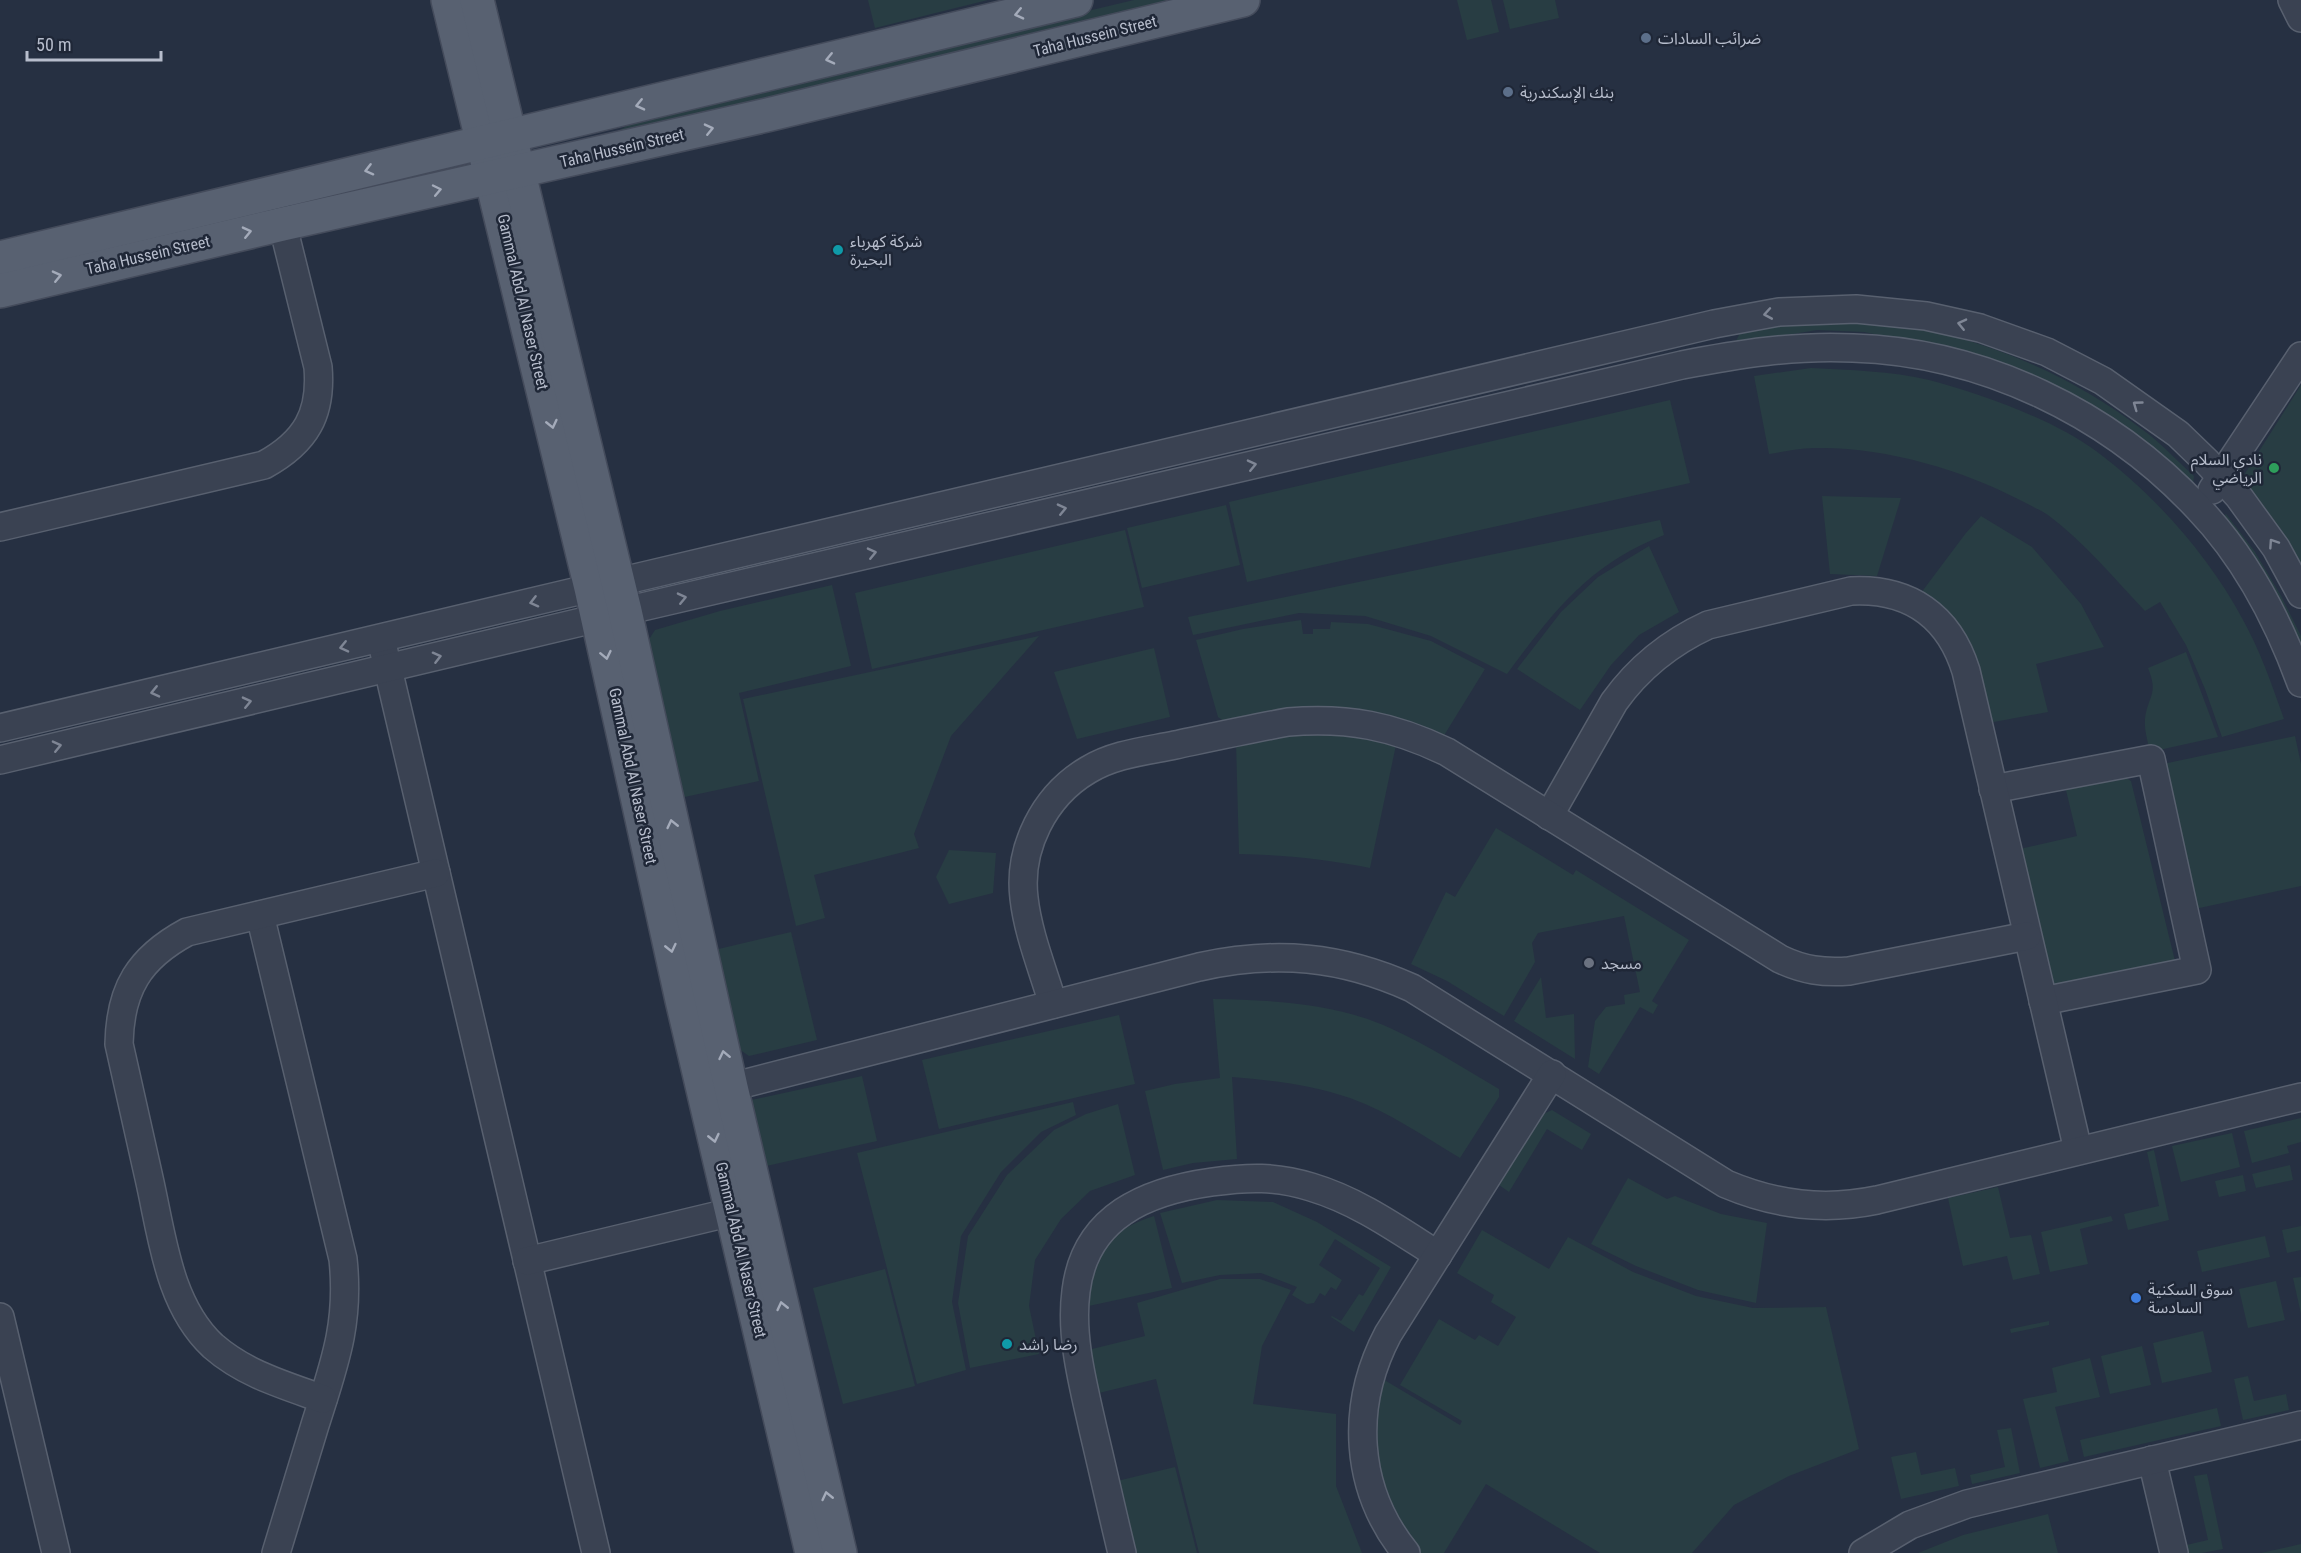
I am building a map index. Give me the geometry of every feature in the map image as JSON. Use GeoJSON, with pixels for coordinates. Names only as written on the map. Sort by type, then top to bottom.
{"type":"FeatureCollection","features":[{"type":"Feature","properties":{"kind":"main road","name":"Gammal Abd Al Naser Street"},"geometry":{"type":"LineString","coordinates":[[448,0],[480,70],[608,600],[675,901],[732,1212],[812,1553]]}},
{"type":"Feature","properties":{"kind":"main road","name":"Gammal Abd Al Naser Street"},"geometry":{"type":"LineString","coordinates":[[477,0],[480,70]]}},
{"type":"Feature","properties":{"kind":"main road","name":"Taha Hussein Street"},"geometry":{"type":"LineString","coordinates":[[0,291],[279,208],[497,139],[1076,0]]}},
{"type":"Feature","properties":{"kind":"main road","name":"Taha Hussein Street"},"geometry":{"type":"LineString","coordinates":[[0,258],[279,208],[507,175],[1243,0]]}},
{"type":"Feature","properties":{"kind":"main road","name":"Gammal Abd Al Naser Street"},"geometry":{"type":"LineString","coordinates":[[675,901],[731,1087],[840,1553]]}},
{"type":"Feature","properties":{"kind":"street"},"geometry":{"type":"LineString","coordinates":[[2292,0],[2301,18]]}},
{"type":"Feature","properties":{"kind":"street"},"geometry":{"type":"LineString","coordinates":[[0,527],[264,465],[282,455],[297,442],[309,426],[320,387],[318,367],[279,208]]}},
{"type":"Feature","properties":{"kind":"street"},"geometry":{"type":"LineString","coordinates":[[0,760],[388,669],[608,600],[1714,324],[1779,312],[1856,309],[1926,316],[1980,328],[2047,352],[2103,381],[2178,434],[2221,476],[2276,548],[2301,594]]}},
{"type":"Feature","properties":{"kind":"street"},"geometry":{"type":"LineString","coordinates":[[1714,324],[1724,356]]}},
{"type":"Feature","properties":{"kind":"street"},"geometry":{"type":"LineString","coordinates":[[0,728],[381,639],[608,600],[1724,356],[1789,349],[1853,348],[1917,354],[1979,369],[2039,392],[2094,423],[2146,460],[2199,508],[2239,560],[2258,591],[2276,622],[2301,683]]}},
{"type":"Feature","properties":{"kind":"street"},"geometry":{"type":"LineString","coordinates":[[2199,508],[2301,356]]}},
{"type":"Feature","properties":{"kind":"street"},"geometry":{"type":"LineString","coordinates":[[1549,816],[1614,702],[1639,671],[1661,651],[1688,634],[1708,625],[1851,591],[1866,590],[1896,595],[1923,608],[1946,629],[1955,642],[1966,671],[2078,1150]]}},
{"type":"Feature","properties":{"kind":"street"},"geometry":{"type":"LineString","coordinates":[[381,639],[596,1553]]}},
{"type":"Feature","properties":{"kind":"street"},"geometry":{"type":"LineString","coordinates":[[1053,1004],[1026,914],[1023,880],[1034,831],[1052,802],[1075,779],[1119,756],[1288,722],[1334,720],[1358,722],[1404,733],[1426,742],[1447,752],[1780,959],[1812,971],[1849,971],[2027,936]]}},
{"type":"Feature","properties":{"kind":"street"},"geometry":{"type":"LineString","coordinates":[[1994,789],[2151,759],[2197,970],[2043,1001]]}},
{"type":"Feature","properties":{"kind":"street"},"geometry":{"type":"LineString","coordinates":[[323,1400],[257,1375],[233,1362],[194,1324],[172,1281],[119,1044],[119,1021],[124,998],[134,977],[149,958],[167,943],[187,932],[436,873]]}},
{"type":"Feature","properties":{"kind":"street"},"geometry":{"type":"LineString","coordinates":[[260,915],[343,1259],[346,1304],[344,1326],[276,1553]]}},
{"type":"Feature","properties":{"kind":"street"},"geometry":{"type":"LineString","coordinates":[[731,1087],[1227,961],[1274,957],[1312,959],[1365,970],[1412,988],[1726,1184],[1756,1196],[1788,1204],[1833,1207],[1855,1205],[2301,1097]]}},
{"type":"Feature","properties":{"kind":"street"},"geometry":{"type":"LineString","coordinates":[[1406,1553],[1391,1533],[1371,1492],[1362,1448],[1366,1389],[1379,1352],[1552,1074]]}},
{"type":"Feature","properties":{"kind":"street"},"geometry":{"type":"LineString","coordinates":[[1122,1553],[1077,1352],[1074,1306],[1080,1272],[1086,1256],[1104,1228],[1116,1216],[1142,1199],[1162,1192],[1194,1184],[1258,1177],[1292,1182],[1335,1195],[1360,1206],[1438,1255]]}},
{"type":"Feature","properties":{"kind":"street"},"geometry":{"type":"LineString","coordinates":[[527,1261],[732,1212]]}},
{"type":"Feature","properties":{"kind":"street"},"geometry":{"type":"LineString","coordinates":[[0,1317],[56,1553]]}},
{"type":"Feature","properties":{"kind":"street"},"geometry":{"type":"LineString","coordinates":[[1863,1553],[1910,1525],[1967,1504],[2301,1425]]}},
{"type":"Feature","properties":{"kind":"street"},"geometry":{"type":"LineString","coordinates":[[2152,1460],[2174,1553]]}},
{"type":"Feature","properties":{"kind":"green space"},"geometry":{"type":"Polygon","coordinates":[[[868,0],[988,0],[875,28],[868,0]]]}},
{"type":"Feature","properties":{"kind":"green space"},"geometry":{"type":"Polygon","coordinates":[[[1134,0],[1178,0],[604,139],[642,117],[1134,0]]]}},
{"type":"Feature","properties":{"kind":"green space"},"geometry":{"type":"Polygon","coordinates":[[[1457,0],[1491,0],[1499,32],[1467,40],[1457,0]]]}},
{"type":"Feature","properties":{"kind":"green space"},"geometry":{"type":"Polygon","coordinates":[[[1503,0],[1555,0],[1559,18],[1510,29],[1503,0]]]}},
{"type":"Feature","properties":{"kind":"green space"},"geometry":{"type":"Polygon","coordinates":[[[1802,320],[1866,322],[1911,328],[1982,345],[2016,358],[2083,390],[2114,409],[2163,446],[2194,476],[2193,485],[2146,448],[1913,342],[1864,332],[1817,330],[1745,342],[1736,341],[1740,333],[1777,323],[1802,320]]]}},
{"type":"Feature","properties":{"kind":"green space"},"geometry":{"type":"Polygon","coordinates":[[[1811,368],[1870,371],[1929,380],[1993,400],[2038,418],[2079,439],[2096,451],[2159,506],[2213,572],[2229,595],[2254,642],[2284,719],[2222,737],[2186,645],[2160,602],[2145,611],[2074,537],[2038,509],[1997,489],[1947,469],[1893,455],[1840,448],[1797,449],[1769,454],[1754,376],[1811,368]]]}},
{"type":"Feature","properties":{"kind":"green space","name":"نادي السلام الرياضي"},"geometry":{"type":"Polygon","coordinates":[[[2301,385],[2301,572],[2239,483],[2301,385]]]}},
{"type":"Feature","properties":{"kind":"green space"},"geometry":{"type":"Polygon","coordinates":[[[1670,400],[1690,483],[1247,582],[1229,502],[1670,400]]]}},
{"type":"Feature","properties":{"kind":"green space"},"geometry":{"type":"Polygon","coordinates":[[[1822,496],[1901,498],[1877,576],[1830,574],[1822,496]]]}},
{"type":"Feature","properties":{"kind":"green space"},"geometry":{"type":"Polygon","coordinates":[[[1226,505],[1240,565],[1142,588],[1127,528],[1226,505]]]}},
{"type":"Feature","properties":{"kind":"green space"},"geometry":{"type":"Polygon","coordinates":[[[2226,514],[2255,552],[2281,596],[2301,636],[2301,655],[2220,522],[2226,514]]]}},
{"type":"Feature","properties":{"kind":"green space"},"geometry":{"type":"Polygon","coordinates":[[[1981,516],[2032,547],[2081,604],[2104,647],[2036,664],[2048,712],[1983,724],[1918,597],[1981,516]]]}},
{"type":"Feature","properties":{"kind":"green space"},"geometry":{"type":"Polygon","coordinates":[[[1660,520],[1664,535],[1614,560],[1593,575],[1557,610],[1507,674],[1431,636],[1365,616],[1299,613],[1193,635],[1188,617],[1660,520]]]}},
{"type":"Feature","properties":{"kind":"green space"},"geometry":{"type":"Polygon","coordinates":[[[1125,530],[1144,607],[872,669],[855,593],[1125,530]]]}},
{"type":"Feature","properties":{"kind":"green space"},"geometry":{"type":"Polygon","coordinates":[[[1649,546],[1679,612],[1639,635],[1611,665],[1580,710],[1517,669],[1561,612],[1598,577],[1649,546]]]}},
{"type":"Feature","properties":{"kind":"green space"},"geometry":{"type":"Polygon","coordinates":[[[832,585],[851,666],[739,693],[759,781],[680,798],[644,647],[655,630],[720,611],[832,585]]]}},
{"type":"Feature","properties":{"kind":"green space"},"geometry":{"type":"Polygon","coordinates":[[[1301,620],[1303,634],[1313,634],[1313,629],[1330,629],[1331,622],[1368,624],[1431,641],[1485,669],[1440,742],[1399,720],[1357,710],[1309,707],[1227,724],[1218,717],[1196,640],[1243,629],[1301,620]]]}},
{"type":"Feature","properties":{"kind":"green space"},"geometry":{"type":"Polygon","coordinates":[[[1039,636],[951,736],[914,834],[919,848],[814,875],[825,918],[796,926],[743,699],[1039,636]]]}},
{"type":"Feature","properties":{"kind":"green space"},"geometry":{"type":"Polygon","coordinates":[[[1154,648],[1170,717],[1077,739],[1054,672],[1154,648]]]}},
{"type":"Feature","properties":{"kind":"green space"},"geometry":{"type":"Polygon","coordinates":[[[2186,652],[2218,737],[2150,752],[2145,723],[2153,684],[2148,668],[2186,652]]]}},
{"type":"Feature","properties":{"kind":"green space"},"geometry":{"type":"Polygon","coordinates":[[[1288,732],[1342,733],[1396,745],[1370,868],[1305,858],[1239,854],[1236,742],[1288,732]]]}},
{"type":"Feature","properties":{"kind":"green space"},"geometry":{"type":"Polygon","coordinates":[[[2295,736],[2301,764],[2301,886],[2195,909],[2163,764],[2295,736]]]}},
{"type":"Feature","properties":{"kind":"green space"},"geometry":{"type":"Polygon","coordinates":[[[2120,774],[2131,781],[2175,961],[2045,992],[2011,851],[2077,836],[2065,786],[2120,774]]]}},
{"type":"Feature","properties":{"kind":"green space"},"geometry":{"type":"Polygon","coordinates":[[[1496,828],[1573,875],[1576,870],[1689,940],[1652,1001],[1658,1005],[1653,1014],[1640,1007],[1599,1074],[1588,1067],[1595,1021],[1606,1007],[1625,1004],[1624,995],[1640,992],[1624,916],[1538,933],[1532,943],[1535,962],[1504,1016],[1447,981],[1411,964],[1446,892],[1455,897],[1496,828]]]}},
{"type":"Feature","properties":{"kind":"green space"},"geometry":{"type":"Polygon","coordinates":[[[949,850],[996,853],[993,893],[949,904],[936,877],[949,850]]]}},
{"type":"Feature","properties":{"kind":"green space"},"geometry":{"type":"Polygon","coordinates":[[[791,932],[817,1040],[749,1056],[733,1045],[710,951],[791,932]]]}},
{"type":"Feature","properties":{"kind":"green space"},"geometry":{"type":"Polygon","coordinates":[[[1541,977],[1546,1018],[1574,1014],[1575,1059],[1514,1021],[1541,977]]]}},
{"type":"Feature","properties":{"kind":"green space"},"geometry":{"type":"Polygon","coordinates":[[[1213,999],[1303,1004],[1348,1013],[1369,1020],[1432,1049],[1499,1089],[1499,1097],[1460,1158],[1393,1118],[1350,1098],[1292,1084],[1232,1077],[1237,1159],[1193,1163],[1163,1170],[1145,1091],[1220,1078],[1213,999]]]}},
{"type":"Feature","properties":{"kind":"green space"},"geometry":{"type":"Polygon","coordinates":[[[1119,1015],[1135,1084],[939,1129],[922,1060],[1119,1015]]]}},
{"type":"Feature","properties":{"kind":"green space"},"geometry":{"type":"Polygon","coordinates":[[[862,1076],[877,1141],[762,1167],[747,1101],[862,1076]]]}},
{"type":"Feature","properties":{"kind":"green space"},"geometry":{"type":"Polygon","coordinates":[[[1073,1102],[1076,1115],[1041,1132],[1001,1172],[961,1236],[952,1302],[966,1370],[917,1384],[857,1153],[1073,1102]]]}},
{"type":"Feature","properties":{"kind":"green space"},"geometry":{"type":"Polygon","coordinates":[[[1118,1104],[1135,1175],[1090,1191],[1061,1219],[1035,1260],[1029,1306],[1039,1354],[970,1368],[958,1303],[968,1236],[1007,1175],[1054,1130],[1086,1114],[1118,1104]]]}},
{"type":"Feature","properties":{"kind":"green space"},"geometry":{"type":"Polygon","coordinates":[[[1552,1110],[1591,1134],[1582,1150],[1547,1129],[1509,1192],[1499,1185],[1541,1115],[1552,1110]]]}},
{"type":"Feature","properties":{"kind":"green space"},"geometry":{"type":"Polygon","coordinates":[[[2301,1118],[2301,1142],[2287,1146],[2289,1153],[2252,1163],[2244,1131],[2301,1118]]]}},
{"type":"Feature","properties":{"kind":"green space"},"geometry":{"type":"Polygon","coordinates":[[[2232,1133],[2240,1167],[2181,1182],[2172,1146],[2232,1133]]]}},
{"type":"Feature","properties":{"kind":"green space"},"geometry":{"type":"Polygon","coordinates":[[[2154,1150],[2169,1220],[2128,1230],[2124,1214],[2159,1206],[2147,1152],[2154,1150]]]}},
{"type":"Feature","properties":{"kind":"green space"},"geometry":{"type":"Polygon","coordinates":[[[2290,1165],[2293,1180],[2256,1188],[2252,1174],[2290,1165]]]}},
{"type":"Feature","properties":{"kind":"green space"},"geometry":{"type":"Polygon","coordinates":[[[2243,1175],[2246,1191],[2219,1197],[2215,1181],[2243,1175]]]}},
{"type":"Feature","properties":{"kind":"green space"},"geometry":{"type":"Polygon","coordinates":[[[1628,1178],[1667,1199],[1675,1196],[1721,1214],[1767,1223],[1756,1303],[1698,1290],[1636,1266],[1591,1244],[1628,1178]]]}},
{"type":"Feature","properties":{"kind":"green space"},"geometry":{"type":"Polygon","coordinates":[[[1998,1187],[2010,1238],[2031,1235],[2040,1274],[2013,1280],[2007,1256],[1963,1266],[1948,1198],[1998,1187]]]}},
{"type":"Feature","properties":{"kind":"green space"},"geometry":{"type":"Polygon","coordinates":[[[1217,1200],[1273,1202],[1317,1222],[1391,1267],[1354,1332],[1331,1317],[1341,1321],[1359,1294],[1363,1296],[1380,1268],[1335,1239],[1319,1265],[1342,1280],[1336,1290],[1331,1287],[1325,1296],[1320,1293],[1314,1303],[1307,1304],[1292,1295],[1297,1287],[1261,1273],[1220,1275],[1182,1283],[1160,1213],[1217,1200]]]}},
{"type":"Feature","properties":{"kind":"green space"},"geometry":{"type":"Polygon","coordinates":[[[1154,1216],[1172,1288],[1084,1307],[1088,1271],[1095,1253],[1118,1233],[1154,1216]]]}},
{"type":"Feature","properties":{"kind":"green space"},"geometry":{"type":"Polygon","coordinates":[[[2111,1216],[2113,1221],[2080,1229],[2088,1264],[2050,1272],[2041,1232],[2111,1216]]]}},
{"type":"Feature","properties":{"kind":"green space"},"geometry":{"type":"Polygon","coordinates":[[[2301,1226],[2301,1250],[2287,1253],[2282,1230],[2301,1226]]]}},
{"type":"Feature","properties":{"kind":"green space"},"geometry":{"type":"Polygon","coordinates":[[[1482,1230],[1549,1269],[1568,1237],[1633,1272],[1696,1296],[1753,1308],[1826,1307],[1859,1449],[1789,1476],[1734,1505],[1692,1553],[1600,1553],[1486,1484],[1444,1553],[1413,1553],[1371,1474],[1381,1378],[1460,1425],[1462,1421],[1400,1385],[1439,1319],[1475,1340],[1479,1335],[1498,1346],[1516,1317],[1491,1302],[1494,1295],[1457,1273],[1482,1230]]]}},
{"type":"Feature","properties":{"kind":"green space"},"geometry":{"type":"Polygon","coordinates":[[[2265,1236],[2270,1257],[2202,1272],[2197,1251],[2265,1236]]]}},
{"type":"Feature","properties":{"kind":"green space"},"geometry":{"type":"Polygon","coordinates":[[[885,1269],[915,1386],[843,1404],[813,1288],[885,1269]]]}},
{"type":"Feature","properties":{"kind":"green space"},"geometry":{"type":"Polygon","coordinates":[[[2301,1277],[2301,1314],[2293,1278],[2301,1277]]]}},
{"type":"Feature","properties":{"kind":"green space"},"geometry":{"type":"Polygon","coordinates":[[[1220,1279],[1260,1279],[1291,1290],[1262,1346],[1253,1404],[1336,1414],[1336,1486],[1362,1553],[1199,1553],[1156,1379],[1099,1393],[1088,1350],[1145,1336],[1137,1303],[1220,1279]]]}},
{"type":"Feature","properties":{"kind":"green space"},"geometry":{"type":"Polygon","coordinates":[[[2276,1281],[2285,1320],[2248,1328],[2239,1289],[2276,1281]]]}},
{"type":"Feature","properties":{"kind":"green space"},"geometry":{"type":"Polygon","coordinates":[[[2049,1321],[2049,1325],[2011,1333],[2010,1329],[2049,1321]]]}},
{"type":"Feature","properties":{"kind":"green space"},"geometry":{"type":"Polygon","coordinates":[[[2203,1331],[2212,1372],[2162,1383],[2153,1343],[2203,1331]]]}},
{"type":"Feature","properties":{"kind":"green space"},"geometry":{"type":"Polygon","coordinates":[[[2142,1346],[2151,1385],[2110,1394],[2101,1356],[2142,1346]]]}},
{"type":"Feature","properties":{"kind":"green space"},"geometry":{"type":"Polygon","coordinates":[[[2090,1358],[2100,1397],[2055,1407],[2069,1461],[2040,1468],[2023,1399],[2057,1392],[2052,1368],[2090,1358]]]}},
{"type":"Feature","properties":{"kind":"green space"},"geometry":{"type":"Polygon","coordinates":[[[2248,1376],[2254,1401],[2286,1394],[2289,1410],[2243,1420],[2234,1379],[2248,1376]]]}},
{"type":"Feature","properties":{"kind":"green space"},"geometry":{"type":"Polygon","coordinates":[[[2217,1408],[2221,1426],[2084,1457],[2080,1440],[2217,1408]]]}},
{"type":"Feature","properties":{"kind":"green space"},"geometry":{"type":"Polygon","coordinates":[[[2011,1428],[2020,1473],[1972,1484],[1970,1475],[2005,1467],[1997,1430],[2011,1428]]]}},
{"type":"Feature","properties":{"kind":"green space"},"geometry":{"type":"Polygon","coordinates":[[[1916,1452],[1921,1475],[1955,1468],[1959,1486],[1901,1499],[1891,1457],[1916,1452]]]}},
{"type":"Feature","properties":{"kind":"green space"},"geometry":{"type":"Polygon","coordinates":[[[1175,1467],[1197,1553],[1128,1553],[1113,1482],[1175,1467]]]}},
{"type":"Feature","properties":{"kind":"green space"},"geometry":{"type":"Polygon","coordinates":[[[2207,1474],[2223,1549],[2202,1553],[2184,1553],[2182,1546],[2208,1540],[2194,1476],[2207,1474]]]}},
{"type":"Feature","properties":{"kind":"green space"},"geometry":{"type":"Polygon","coordinates":[[[2048,1514],[2058,1553],[1918,1553],[1963,1535],[2048,1514]]]}},
{"type":"Feature","properties":{"kind":"green space"},"geometry":{"type":"Polygon","coordinates":[[[2301,1544],[2301,1553],[2261,1553],[2301,1544]]]}},
{"type":"Feature","properties":{"kind":"place","name":"ضرائب السادات"},"geometry":{"type":"Point","coordinates":[1646,38]}},
{"type":"Feature","properties":{"kind":"place","name":"بنك الإسكندرية"},"geometry":{"type":"Point","coordinates":[1508,92]}},
{"type":"Feature","properties":{"kind":"place","name":"شركة كهرباء البحيرة"},"geometry":{"type":"Point","coordinates":[838,250]}},
{"type":"Feature","properties":{"kind":"place","name":"نادي السلام الرياضي"},"geometry":{"type":"Point","coordinates":[2274,468]}},
{"type":"Feature","properties":{"kind":"place","name":"مسجد"},"geometry":{"type":"Point","coordinates":[1589,963]}},
{"type":"Feature","properties":{"kind":"place","name":"سوق السكنية السادسة"},"geometry":{"type":"Point","coordinates":[2136,1298]}},
{"type":"Feature","properties":{"kind":"place","name":"رضا راشد"},"geometry":{"type":"Point","coordinates":[1007,1344]}}]}
